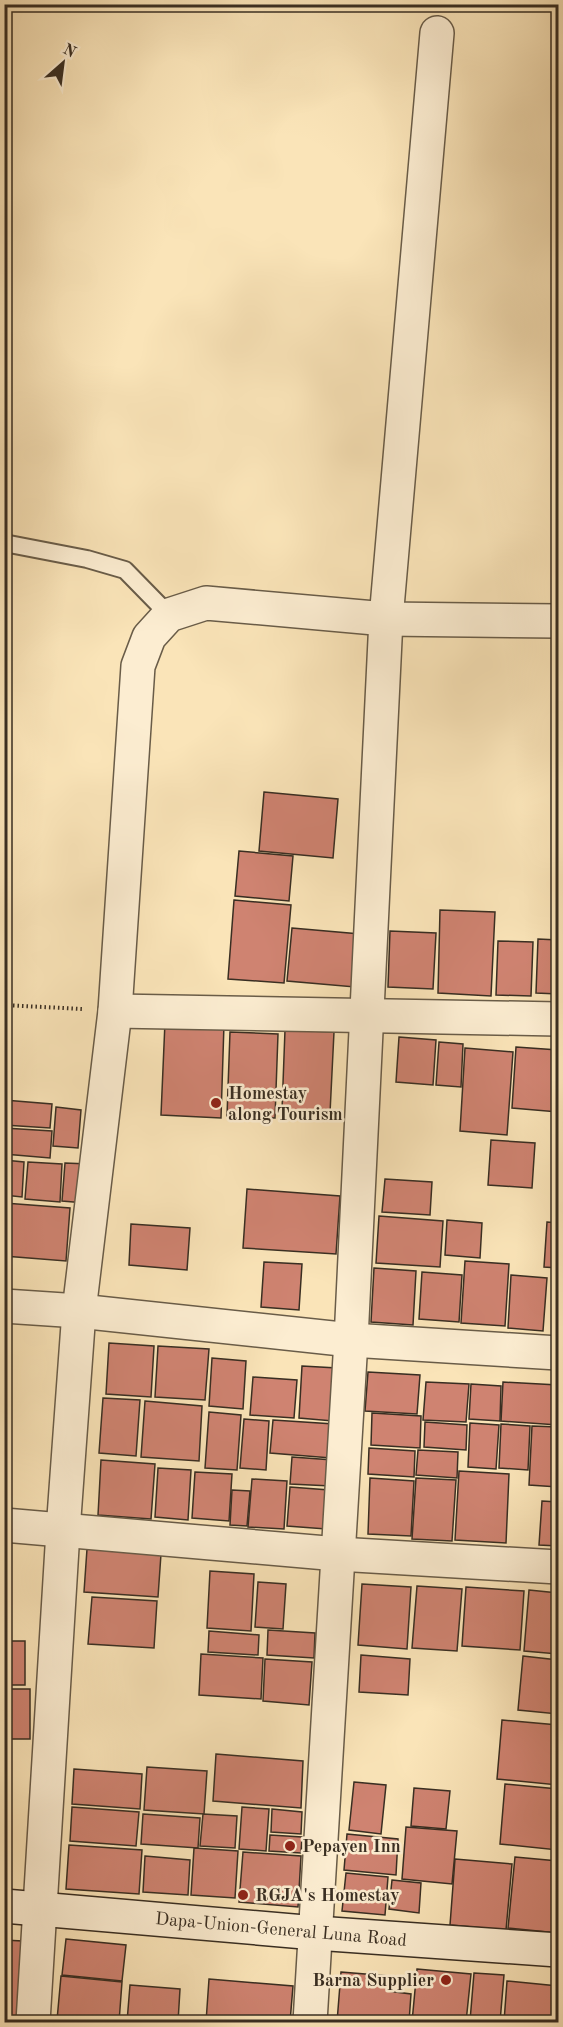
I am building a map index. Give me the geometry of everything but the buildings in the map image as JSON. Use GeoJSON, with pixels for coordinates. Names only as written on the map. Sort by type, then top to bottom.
{"type":"FeatureCollection","features":[{"type":"Feature","properties":{"kind":"street"},"geometry":{"type":"LineString","coordinates":[[310,2022],[351,1340],[386,619],[437,33]]}},
{"type":"Feature","properties":{"kind":"street"},"geometry":{"type":"LineString","coordinates":[[33,2022],[79,1311],[115,1011],[138,666],[148,637],[169,615],[206,603],[386,619],[558,621]]}},
{"type":"Feature","properties":{"kind":"street"},"geometry":{"type":"LineString","coordinates":[[115,1011],[558,1018]]}},
{"type":"Feature","properties":{"kind":"street"},"geometry":{"type":"LineString","coordinates":[[4,1306],[79,1311],[351,1340],[558,1353]]}},
{"type":"Feature","properties":{"kind":"street"},"geometry":{"type":"LineString","coordinates":[[4,1525],[338,1554],[558,1567]]}},
{"type":"Feature","properties":{"kind":"street","name":"Dapa-Union-General Luna Road"},"geometry":{"type":"LineString","coordinates":[[4,1906],[316,1933],[558,1950]]}},
{"type":"Feature","properties":{"kind":"lane"},"geometry":{"type":"LineString","coordinates":[[4,543],[87,559],[125,570],[169,615]]}},
{"type":"Feature","properties":{"kind":"path"},"geometry":{"type":"LineString","coordinates":[[4,1005],[115,1011]]}},
{"type":"Feature","properties":{"kind":"place","name":"Homestay along Tourism"},"geometry":{"type":"Point","coordinates":[216,1103]}},
{"type":"Feature","properties":{"kind":"place","name":"Pepayen Inn"},"geometry":{"type":"Point","coordinates":[290,1846]}},
{"type":"Feature","properties":{"kind":"place","name":"RGJA's Homestay"},"geometry":{"type":"Point","coordinates":[243,1895]}},
{"type":"Feature","properties":{"kind":"place","name":"Barna Supplier"},"geometry":{"type":"Point","coordinates":[446,1980]}}]}
